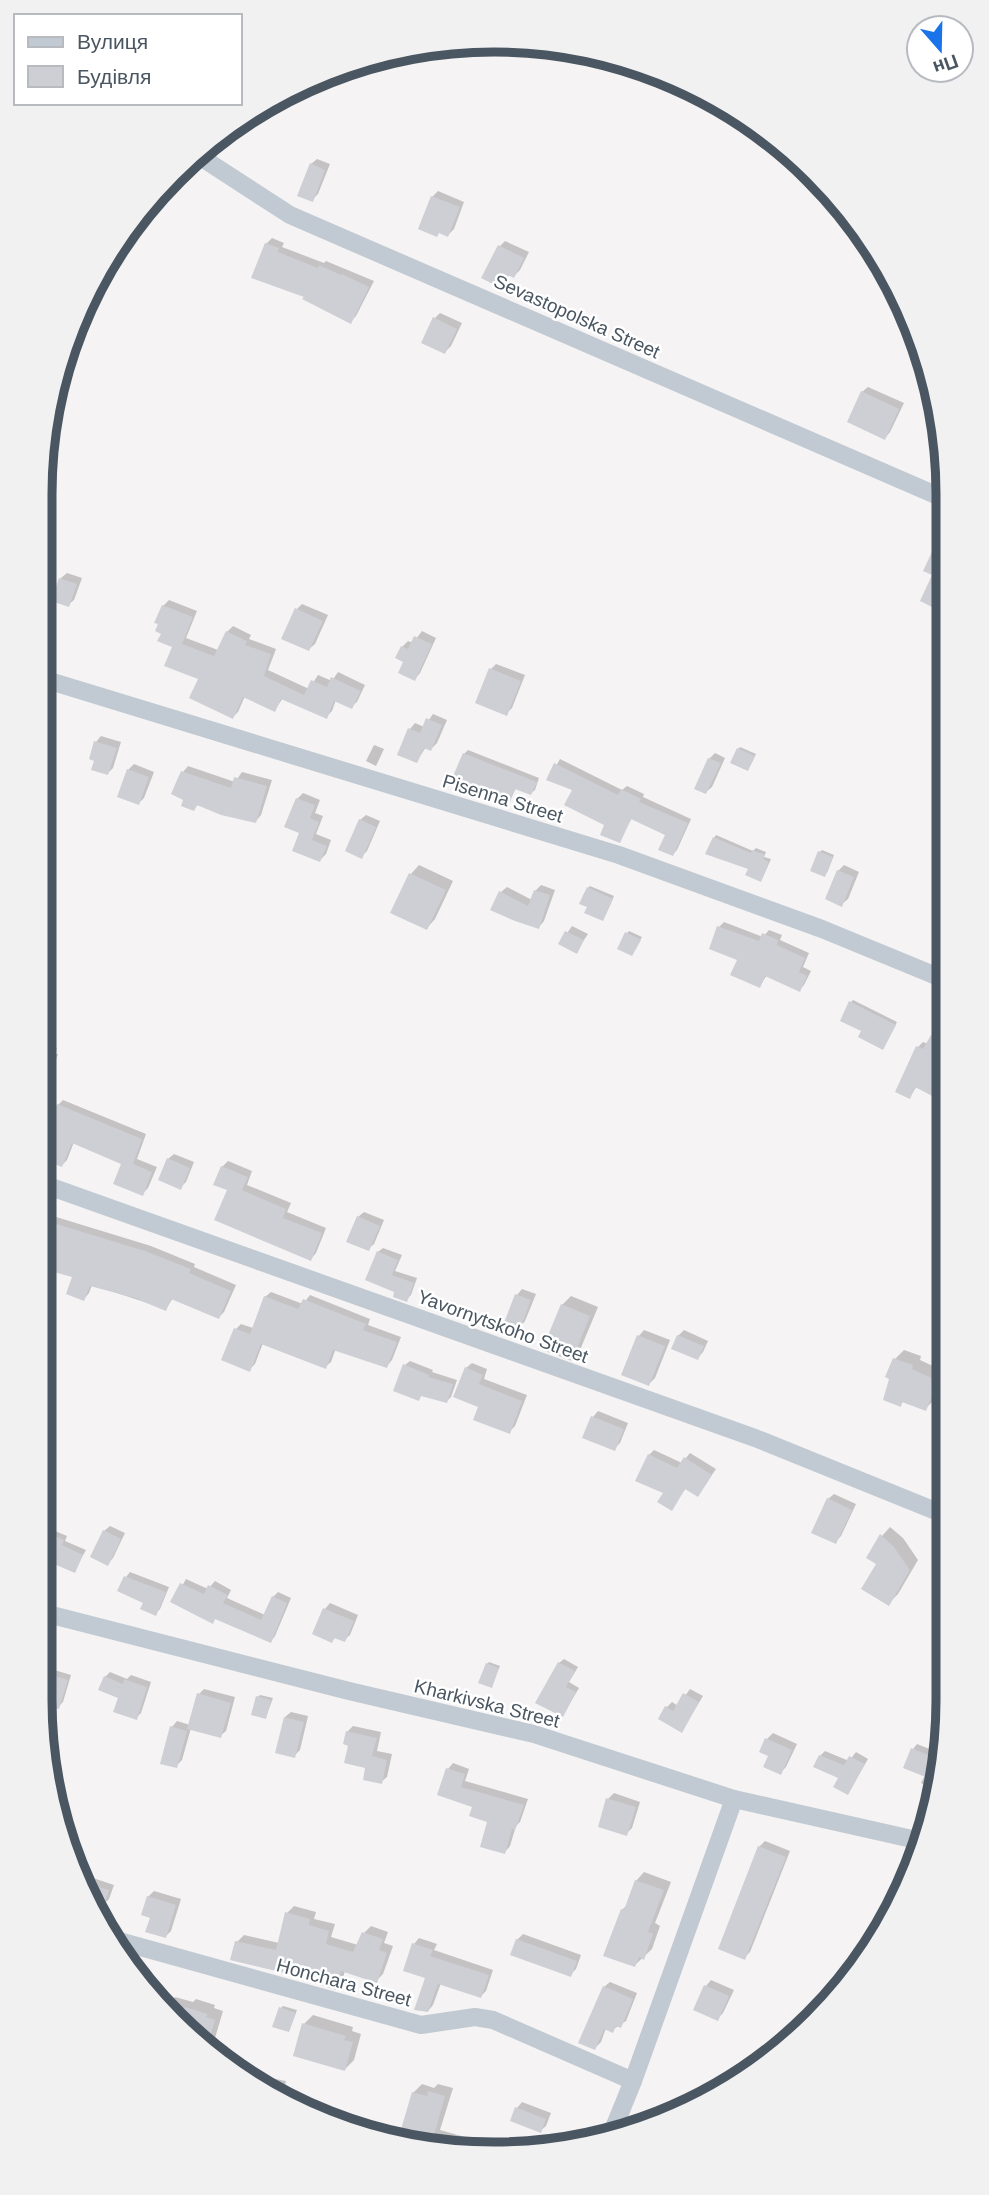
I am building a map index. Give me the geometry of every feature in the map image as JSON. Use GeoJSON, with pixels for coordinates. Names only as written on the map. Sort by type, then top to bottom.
{"type":"FeatureCollection","features":[{"type":"Feature","properties":{"kind":"street","name":"Sevastopolska Street"},"geometry":{"type":"LineString","coordinates":[[205,160],[290,215],[936,495]]}},
{"type":"Feature","properties":{"kind":"street","name":"Pisenna Street"},"geometry":{"type":"LineString","coordinates":[[52,682],[619,855],[822,929],[936,976]]}},
{"type":"Feature","properties":{"kind":"street","name":"Yavornytskoho Street"},"geometry":{"type":"LineString","coordinates":[[52,1187],[755,1438],[936,1511]]}},
{"type":"Feature","properties":{"kind":"street","name":"Kharkivska Street"},"geometry":{"type":"LineString","coordinates":[[52,1615],[534,1734],[734,1800],[914,1839]]}},
{"type":"Feature","properties":{"kind":"street"},"geometry":{"type":"LineString","coordinates":[[617,2125],[734,1800]]}},
{"type":"Feature","properties":{"kind":"street","name":"Honchara Street"},"geometry":{"type":"LineString","coordinates":[[125,1943],[421,2025],[475,2017],[493,2020],[633,2081]]}},
{"type":"Feature","properties":{"kind":"building"},"geometry":{"type":"Polygon","coordinates":[[[310,163],[325,170],[313,202],[297,196],[310,163]]]}},
{"type":"Feature","properties":{"kind":"building"},"geometry":{"type":"Polygon","coordinates":[[[431,196],[460,207],[448,237],[439,233],[437,237],[418,229],[431,196]]]}},
{"type":"Feature","properties":{"kind":"building"},"geometry":{"type":"Polygon","coordinates":[[[265,243],[279,248],[278,252],[318,268],[319,265],[369,287],[351,324],[302,299],[304,297],[251,278],[265,243]]]}},
{"type":"Feature","properties":{"kind":"building"},"geometry":{"type":"Polygon","coordinates":[[[498,245],[524,258],[514,278],[508,275],[501,288],[481,278],[498,245]]]}},
{"type":"Feature","properties":{"kind":"building"},"geometry":{"type":"Polygon","coordinates":[[[433,317],[457,329],[445,354],[421,343],[433,317]]]}},
{"type":"Feature","properties":{"kind":"building"},"geometry":{"type":"Polygon","coordinates":[[[861,391],[899,409],[885,440],[847,422],[861,391]]]}},
{"type":"Feature","properties":{"kind":"building"},"geometry":{"type":"Polygon","coordinates":[[[936,543],[936,609],[920,601],[932,575],[923,571],[936,543]]]}},
{"type":"Feature","properties":{"kind":"building"},"geometry":{"type":"Polygon","coordinates":[[[59,578],[77,584],[69,607],[52,601],[59,578]]]}},
{"type":"Feature","properties":{"kind":"building"},"geometry":{"type":"Polygon","coordinates":[[[162,605],[193,617],[182,644],[214,656],[226,631],[247,641],[245,645],[271,654],[264,676],[304,695],[311,680],[327,687],[331,677],[361,691],[352,709],[334,701],[327,719],[281,699],[275,712],[243,697],[233,719],[189,698],[198,679],[164,666],[172,647],[157,641],[161,634],[155,631],[158,624],[154,623],[162,605]]]}},
{"type":"Feature","properties":{"kind":"building"},"geometry":{"type":"Polygon","coordinates":[[[295,608],[323,621],[309,651],[281,639],[295,608]]]}},
{"type":"Feature","properties":{"kind":"building"},"geometry":{"type":"Polygon","coordinates":[[[414,636],[432,644],[415,681],[398,673],[403,662],[395,658],[401,646],[408,649],[414,636]]]}},
{"type":"Feature","properties":{"kind":"building"},"geometry":{"type":"Polygon","coordinates":[[[489,668],[521,681],[507,716],[475,703],[489,668]]]}},
{"type":"Feature","properties":{"kind":"building"},"geometry":{"type":"Polygon","coordinates":[[[426,718],[442,725],[431,751],[424,748],[417,763],[397,755],[408,728],[420,733],[426,718]]]}},
{"type":"Feature","properties":{"kind":"building"},"geometry":{"type":"Polygon","coordinates":[[[94,741],[117,748],[108,775],[91,770],[94,761],[89,759],[94,741]]]}},
{"type":"Feature","properties":{"kind":"building"},"geometry":{"type":"Polygon","coordinates":[[[737,748],[755,756],[748,771],[730,763],[737,748]]]}},
{"type":"Feature","properties":{"kind":"building"},"geometry":{"type":"Polygon","coordinates":[[[463,753],[537,782],[531,795],[515,789],[510,802],[453,776],[463,753]]]}},
{"type":"Feature","properties":{"kind":"building"},"geometry":{"type":"Polygon","coordinates":[[[708,758],[721,763],[706,794],[694,789],[708,758]]]}},
{"type":"Feature","properties":{"kind":"building"},"geometry":{"type":"Polygon","coordinates":[[[554,763],[618,795],[621,789],[641,799],[639,802],[688,823],[673,856],[658,850],[665,835],[631,819],[620,843],[600,835],[604,825],[564,805],[572,790],[546,780],[554,763]]]}},
{"type":"Feature","properties":{"kind":"building"},"geometry":{"type":"Polygon","coordinates":[[[127,769],[149,777],[139,805],[117,797],[127,769]]]}},
{"type":"Feature","properties":{"kind":"building"},"geometry":{"type":"Polygon","coordinates":[[[181,771],[231,788],[234,777],[267,786],[256,823],[221,815],[197,805],[194,811],[181,806],[183,800],[171,794],[181,771]]]}},
{"type":"Feature","properties":{"kind":"building"},"geometry":{"type":"Polygon","coordinates":[[[296,798],[315,805],[310,818],[319,822],[312,840],[327,846],[320,862],[292,851],[299,833],[284,827],[296,798]]]}},
{"type":"Feature","properties":{"kind":"building"},"geometry":{"type":"Polygon","coordinates":[[[359,819],[376,827],[362,859],[345,851],[359,819]]]}},
{"type":"Feature","properties":{"kind":"building"},"geometry":{"type":"Polygon","coordinates":[[[713,837],[751,853],[752,850],[765,855],[763,859],[769,862],[761,882],[745,875],[748,869],[705,854],[713,837]]]}},
{"type":"Feature","properties":{"kind":"building"},"geometry":{"type":"Polygon","coordinates":[[[818,851],[833,857],[825,877],[810,871],[818,851]]]}},
{"type":"Feature","properties":{"kind":"building"},"geometry":{"type":"Polygon","coordinates":[[[837,870],[854,877],[842,907],[825,899],[837,870]]]}},
{"type":"Feature","properties":{"kind":"building"},"geometry":{"type":"Polygon","coordinates":[[[409,873],[446,890],[427,930],[390,913],[409,873]]]}},
{"type":"Feature","properties":{"kind":"building"},"geometry":{"type":"Polygon","coordinates":[[[587,887],[613,899],[603,921],[584,913],[587,907],[579,904],[587,887]]]}},
{"type":"Feature","properties":{"kind":"building"},"geometry":{"type":"Polygon","coordinates":[[[534,890],[550,895],[539,929],[490,910],[499,891],[528,906],[534,890]]]}},
{"type":"Feature","properties":{"kind":"building"},"geometry":{"type":"Polygon","coordinates":[[[717,926],[759,941],[762,933],[778,940],[777,945],[805,958],[799,972],[807,976],[800,992],[765,976],[760,988],[730,975],[737,960],[709,949],[717,926]]]}},
{"type":"Feature","properties":{"kind":"building"},"geometry":{"type":"Polygon","coordinates":[[[565,931],[584,940],[577,954],[558,944],[565,931]]]}},
{"type":"Feature","properties":{"kind":"building"},"geometry":{"type":"Polygon","coordinates":[[[625,932],[641,940],[632,956],[617,949],[625,932]]]}},
{"type":"Feature","properties":{"kind":"building"},"geometry":{"type":"Polygon","coordinates":[[[849,1001],[896,1025],[883,1050],[858,1037],[861,1031],[840,1021],[849,1001]]]}},
{"type":"Feature","properties":{"kind":"building"},"geometry":{"type":"Polygon","coordinates":[[[931,1035],[936,1038],[936,1098],[915,1087],[910,1099],[895,1092],[916,1046],[923,1049],[931,1035]]]}},
{"type":"Feature","properties":{"kind":"building"},"geometry":{"type":"Polygon","coordinates":[[[57,1104],[142,1139],[133,1164],[152,1172],[143,1196],[113,1184],[121,1164],[72,1143],[62,1167],[52,1163],[52,1116],[57,1104]]]}},
{"type":"Feature","properties":{"kind":"building"},"geometry":{"type":"Polygon","coordinates":[[[167,1158],[190,1168],[181,1190],[158,1180],[167,1158]]]}},
{"type":"Feature","properties":{"kind":"building"},"geometry":{"type":"Polygon","coordinates":[[[221,1166],[248,1177],[242,1190],[286,1209],[283,1218],[322,1233],[311,1261],[214,1220],[227,1190],[213,1185],[221,1166]]]}},
{"type":"Feature","properties":{"kind":"building"},"geometry":{"type":"Polygon","coordinates":[[[357,1216],[380,1226],[369,1251],[346,1242],[357,1216]]]}},
{"type":"Feature","properties":{"kind":"building"},"geometry":{"type":"Polygon","coordinates":[[[52,1223],[145,1251],[191,1269],[189,1273],[231,1291],[219,1319],[171,1299],[166,1311],[139,1299],[90,1286],[84,1301],[66,1294],[72,1277],[52,1271],[52,1223]]]}},
{"type":"Feature","properties":{"kind":"building"},"geometry":{"type":"Polygon","coordinates":[[[377,1251],[398,1260],[392,1275],[414,1283],[407,1302],[393,1297],[394,1292],[365,1280],[377,1251]]]}},
{"type":"Feature","properties":{"kind":"building"},"geometry":{"type":"Polygon","coordinates":[[[515,1294],[531,1300],[520,1329],[504,1323],[515,1294]]]}},
{"type":"Feature","properties":{"kind":"building"},"geometry":{"type":"Polygon","coordinates":[[[264,1296],[298,1309],[303,1299],[366,1324],[363,1330],[397,1342],[387,1368],[333,1350],[326,1369],[261,1344],[250,1372],[221,1360],[234,1328],[250,1334],[264,1296]]]}},
{"type":"Feature","properties":{"kind":"building"},"geometry":{"type":"Polygon","coordinates":[[[561,1304],[590,1316],[572,1361],[542,1350],[561,1304]]]}},
{"type":"Feature","properties":{"kind":"building"},"geometry":{"type":"Polygon","coordinates":[[[637,1335],[665,1346],[649,1386],[621,1375],[637,1335]]]}},
{"type":"Feature","properties":{"kind":"building"},"geometry":{"type":"Polygon","coordinates":[[[677,1335],[704,1346],[698,1360],[671,1349],[677,1335]]]}},
{"type":"Feature","properties":{"kind":"building"},"geometry":{"type":"Polygon","coordinates":[[[893,1358],[913,1365],[912,1369],[936,1380],[926,1411],[902,1402],[901,1407],[883,1400],[889,1379],[885,1377],[893,1358]]]}},
{"type":"Feature","properties":{"kind":"building"},"geometry":{"type":"Polygon","coordinates":[[[403,1364],[429,1375],[428,1377],[453,1384],[447,1403],[421,1396],[419,1401],[393,1391],[403,1364]]]}},
{"type":"Feature","properties":{"kind":"building"},"geometry":{"type":"Polygon","coordinates":[[[465,1367],[483,1375],[479,1384],[522,1401],[510,1434],[473,1420],[478,1407],[453,1397],[465,1367]]]}},
{"type":"Feature","properties":{"kind":"building"},"geometry":{"type":"Polygon","coordinates":[[[591,1416],[624,1429],[615,1451],[582,1438],[591,1416]]]}},
{"type":"Feature","properties":{"kind":"building"},"geometry":{"type":"Polygon","coordinates":[[[648,1454],[677,1468],[684,1457],[712,1475],[698,1497],[685,1489],[672,1511],[657,1502],[663,1493],[635,1481],[648,1454]]]}},
{"type":"Feature","properties":{"kind":"building"},"geometry":{"type":"Polygon","coordinates":[[[827,1498],[852,1510],[836,1544],[811,1533],[827,1498]]]}},
{"type":"Feature","properties":{"kind":"building"},"geometry":{"type":"Polygon","coordinates":[[[103,1530],[121,1539],[108,1566],[90,1557],[103,1530]]]}},
{"type":"Feature","properties":{"kind":"building"},"geometry":{"type":"Polygon","coordinates":[[[880,1534],[894,1547],[910,1570],[889,1606],[861,1589],[876,1564],[866,1558],[880,1534]]]}},
{"type":"Feature","properties":{"kind":"building"},"geometry":{"type":"Polygon","coordinates":[[[52,1535],[64,1540],[62,1545],[83,1555],[75,1573],[52,1563],[52,1535]]]}},
{"type":"Feature","properties":{"kind":"building"},"geometry":{"type":"Polygon","coordinates":[[[124,1576],[166,1592],[156,1616],[140,1609],[143,1603],[117,1591],[124,1576]]]}},
{"type":"Feature","properties":{"kind":"building"},"geometry":{"type":"Polygon","coordinates":[[[180,1583],[204,1594],[208,1585],[228,1595],[223,1603],[261,1620],[272,1596],[287,1603],[271,1643],[215,1619],[213,1624],[170,1602],[180,1583]]]}},
{"type":"Feature","properties":{"kind":"building"},"geometry":{"type":"Polygon","coordinates":[[[323,1608],[354,1621],[345,1642],[334,1638],[332,1643],[312,1634],[323,1608]]]}},
{"type":"Feature","properties":{"kind":"building"},"geometry":{"type":"Polygon","coordinates":[[[558,1662],[575,1671],[566,1687],[576,1692],[563,1717],[535,1703],[558,1662]]]}},
{"type":"Feature","properties":{"kind":"building"},"geometry":{"type":"Polygon","coordinates":[[[486,1663],[499,1668],[492,1688],[478,1683],[486,1663]]]}},
{"type":"Feature","properties":{"kind":"building"},"geometry":{"type":"Polygon","coordinates":[[[52,1675],[68,1680],[59,1709],[52,1707],[52,1675]]]}},
{"type":"Feature","properties":{"kind":"building"},"geometry":{"type":"Polygon","coordinates":[[[104,1676],[123,1684],[124,1679],[147,1687],[137,1720],[113,1712],[118,1698],[98,1690],[104,1676]]]}},
{"type":"Feature","properties":{"kind":"building"},"geometry":{"type":"Polygon","coordinates":[[[197,1693],[231,1703],[221,1738],[187,1729],[197,1693]]]}},
{"type":"Feature","properties":{"kind":"building"},"geometry":{"type":"Polygon","coordinates":[[[683,1693],[699,1702],[682,1733],[658,1719],[665,1706],[673,1711],[683,1693]]]}},
{"type":"Feature","properties":{"kind":"building"},"geometry":{"type":"Polygon","coordinates":[[[256,1696],[271,1700],[266,1719],[251,1715],[256,1696]]]}},
{"type":"Feature","properties":{"kind":"building"},"geometry":{"type":"Polygon","coordinates":[[[284,1717],[304,1722],[295,1758],[275,1753],[284,1717]]]}},
{"type":"Feature","properties":{"kind":"building"},"geometry":{"type":"Polygon","coordinates":[[[170,1726],[187,1731],[177,1768],[160,1764],[170,1726]]]}},
{"type":"Feature","properties":{"kind":"building"},"geometry":{"type":"Polygon","coordinates":[[[346,1731],[377,1738],[372,1756],[387,1760],[382,1784],[363,1780],[365,1768],[344,1763],[348,1746],[343,1744],[346,1731]]]}},
{"type":"Feature","properties":{"kind":"building"},"geometry":{"type":"Polygon","coordinates":[[[765,1738],[792,1750],[781,1775],[763,1767],[768,1756],[759,1752],[765,1738]]]}},
{"type":"Feature","properties":{"kind":"building"},"geometry":{"type":"Polygon","coordinates":[[[911,1748],[933,1757],[929,1779],[903,1768],[911,1748]]]}},
{"type":"Feature","properties":{"kind":"building"},"geometry":{"type":"Polygon","coordinates":[[[819,1755],[844,1765],[849,1756],[865,1764],[848,1795],[833,1787],[838,1778],[813,1767],[819,1755]]]}},
{"type":"Feature","properties":{"kind":"building"},"geometry":{"type":"Polygon","coordinates":[[[446,1768],[465,1774],[461,1787],[524,1805],[515,1830],[512,1829],[505,1854],[480,1847],[487,1822],[469,1816],[472,1807],[437,1795],[446,1768]]]}},
{"type":"Feature","properties":{"kind":"building"},"geometry":{"type":"Polygon","coordinates":[[[606,1798],[636,1807],[627,1836],[598,1827],[606,1798]]]}},
{"type":"Feature","properties":{"kind":"building"},"geometry":{"type":"Polygon","coordinates":[[[758,1846],[786,1857],[745,1960],[718,1949],[758,1846]]]}},
{"type":"Feature","properties":{"kind":"building"},"geometry":{"type":"Polygon","coordinates":[[[635,1880],[664,1890],[648,1932],[653,1934],[644,1960],[639,1957],[635,1967],[603,1956],[635,1880]]]}},
{"type":"Feature","properties":{"kind":"building"},"geometry":{"type":"Polygon","coordinates":[[[93,1885],[109,1890],[104,1907],[93,1885]]]}},
{"type":"Feature","properties":{"kind":"building"},"geometry":{"type":"Polygon","coordinates":[[[147,1896],[176,1905],[166,1938],[145,1932],[150,1918],[141,1915],[147,1896]]]}},
{"type":"Feature","properties":{"kind":"building"},"geometry":{"type":"Polygon","coordinates":[[[285,1912],[310,1919],[309,1925],[329,1931],[326,1944],[353,1952],[362,1932],[383,1939],[379,1950],[387,1953],[377,1983],[341,1971],[336,1990],[317,1984],[318,1981],[230,1960],[235,1941],[276,1950],[285,1912]]]}},
{"type":"Feature","properties":{"kind":"building"},"geometry":{"type":"Polygon","coordinates":[[[516,1939],[577,1961],[571,1977],[510,1955],[516,1939]]]}},
{"type":"Feature","properties":{"kind":"building"},"geometry":{"type":"Polygon","coordinates":[[[412,1943],[433,1950],[430,1956],[489,1975],[481,1998],[438,1984],[428,2012],[414,2010],[425,1978],[403,1971],[412,1943]]]}},
{"type":"Feature","properties":{"kind":"building"},"geometry":{"type":"Polygon","coordinates":[[[704,1985],[729,1996],[718,2021],[693,2010],[704,1985]]]}},
{"type":"Feature","properties":{"kind":"building"},"geometry":{"type":"Polygon","coordinates":[[[603,1986],[633,1999],[621,2028],[616,2026],[613,2033],[604,2029],[595,2050],[578,2043],[603,1986]]]}},
{"type":"Feature","properties":{"kind":"building"},"geometry":{"type":"Polygon","coordinates":[[[185,2007],[208,2014],[206,2017],[215,2020],[210,2039],[177,2008],[184,2010],[185,2007]]]}},
{"type":"Feature","properties":{"kind":"building"},"geometry":{"type":"Polygon","coordinates":[[[279,2007],[296,2013],[289,2032],[272,2027],[279,2007]]]}},
{"type":"Feature","properties":{"kind":"building"},"geometry":{"type":"Polygon","coordinates":[[[302,2023],[346,2036],[344,2040],[353,2042],[345,2071],[293,2056],[302,2023]]]}},
{"type":"Feature","properties":{"kind":"building"},"geometry":{"type":"Polygon","coordinates":[[[428,2091],[445,2096],[433,2138],[400,2132],[412,2092],[427,2096],[428,2091]]]}},
{"type":"Feature","properties":{"kind":"building"},"geometry":{"type":"Polygon","coordinates":[[[515,2107],[546,2119],[541,2133],[510,2121],[515,2107]]]}}]}
